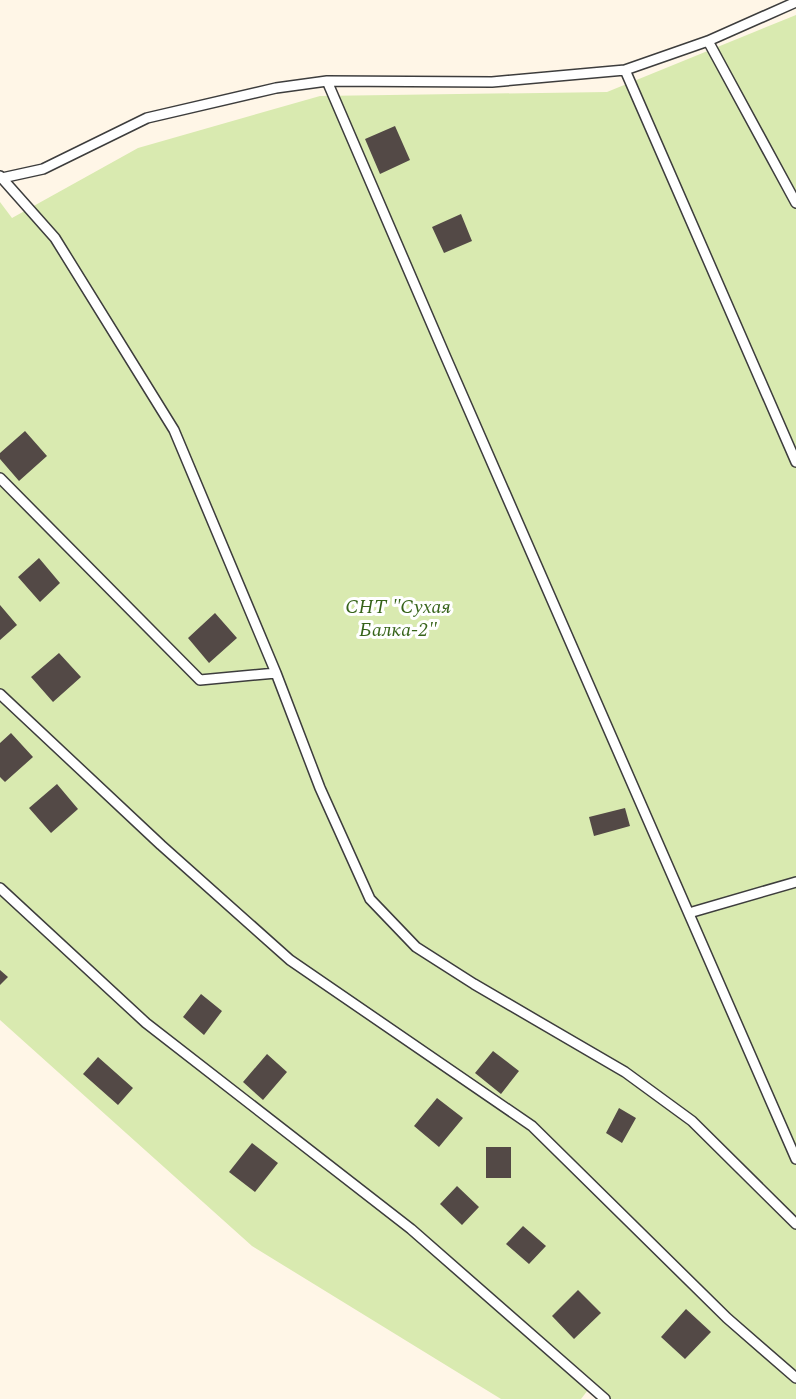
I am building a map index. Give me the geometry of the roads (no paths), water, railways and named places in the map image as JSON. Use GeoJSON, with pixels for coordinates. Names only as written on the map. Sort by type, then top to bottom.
{"type":"FeatureCollection","features":[{"type":"Feature","properties":{"kind":"lane"},"geometry":{"type":"LineString","coordinates":[[1,177],[43,169],[147,118],[276,88],[327,81],[492,82],[625,70],[708,41],[796,2]]}},
{"type":"Feature","properties":{"kind":"lane"},"geometry":{"type":"LineString","coordinates":[[708,41],[796,203]]}},
{"type":"Feature","properties":{"kind":"lane"},"geometry":{"type":"LineString","coordinates":[[625,70],[796,462]]}},
{"type":"Feature","properties":{"kind":"lane"},"geometry":{"type":"LineString","coordinates":[[327,81],[796,1159]]}},
{"type":"Feature","properties":{"kind":"lane"},"geometry":{"type":"LineString","coordinates":[[1,177],[55,238],[174,430],[276,673],[320,788],[370,899],[416,947],[474,984],[625,1072],[692,1121],[796,1224]]}},
{"type":"Feature","properties":{"kind":"lane"},"geometry":{"type":"LineString","coordinates":[[0,478],[200,680],[276,673]]}},
{"type":"Feature","properties":{"kind":"lane"},"geometry":{"type":"LineString","coordinates":[[0,694],[161,845],[290,960],[532,1126],[727,1318],[796,1378]]}},
{"type":"Feature","properties":{"kind":"lane"},"geometry":{"type":"LineString","coordinates":[[689,913],[796,882]]}},
{"type":"Feature","properties":{"kind":"lane"},"geometry":{"type":"LineString","coordinates":[[0,888],[146,1023],[411,1229],[605,1399]]}},
{"type":"Feature","properties":{"kind":"park label","name":"СНТ \"Сухая Балка-2\""},"geometry":{"type":"Point","coordinates":[398,618]}}]}
